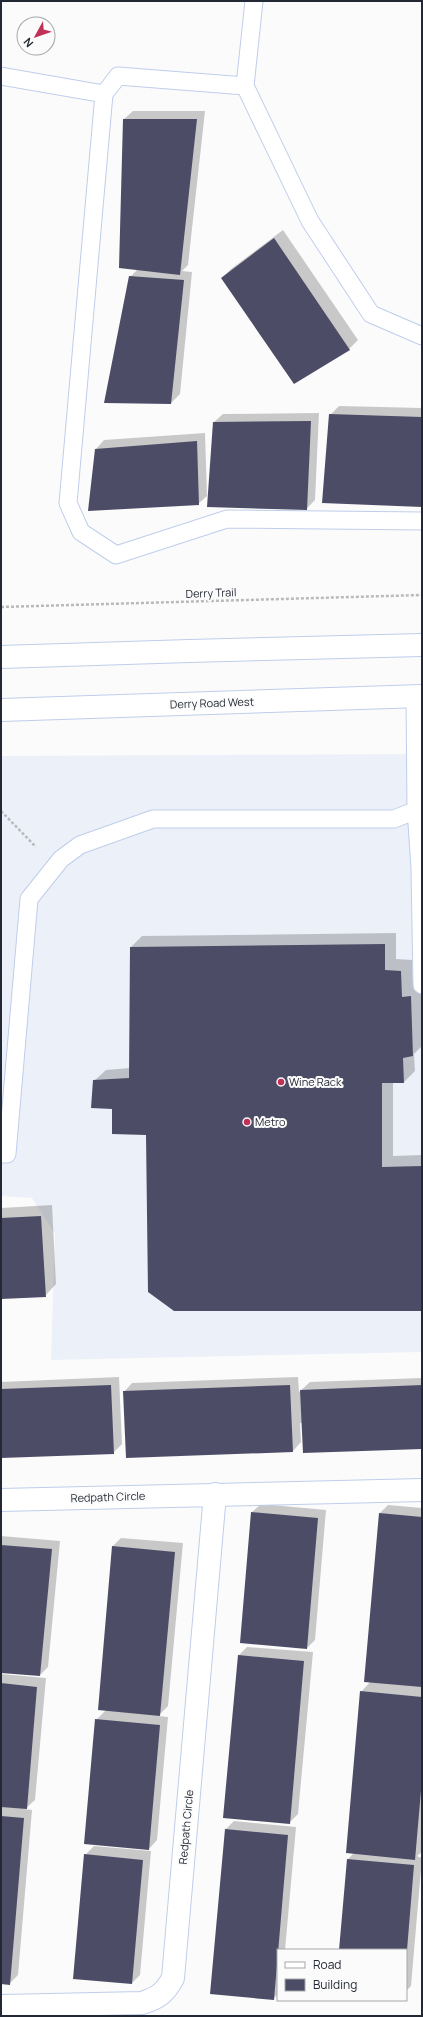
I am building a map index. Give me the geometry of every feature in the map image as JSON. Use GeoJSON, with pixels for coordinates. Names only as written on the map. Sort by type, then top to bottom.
{"type":"FeatureCollection","features":[{"type":"Feature","properties":{"kind":"street"},"geometry":{"type":"LineString","coordinates":[[1,657],[189,650],[422,645]]}},
{"type":"Feature","properties":{"kind":"street","name":"Derry Road West"},"geometry":{"type":"LineString","coordinates":[[1,710],[418,696]]}},
{"type":"Feature","properties":{"kind":"street","name":"Redpath Circle"},"geometry":{"type":"LineString","coordinates":[[1,1500],[422,1490]]}},
{"type":"Feature","properties":{"kind":"street","name":"Redpath Circle"},"geometry":{"type":"LineString","coordinates":[[1,2006],[142,2003],[157,1999],[167,1990],[173,1978],[215,1494]]}},
{"type":"Feature","properties":{"kind":"lane"},"geometry":{"type":"LineString","coordinates":[[254,1],[245,86],[310,221],[371,314],[422,336]]}},
{"type":"Feature","properties":{"kind":"lane"},"geometry":{"type":"LineString","coordinates":[[1,76],[104,94]]}},
{"type":"Feature","properties":{"kind":"lane"},"geometry":{"type":"LineString","coordinates":[[245,86],[118,76],[104,94],[68,503],[81,532],[116,554],[228,519],[422,521]]}},
{"type":"Feature","properties":{"kind":"lane"},"geometry":{"type":"LineString","coordinates":[[418,696],[422,985]]}},
{"type":"Feature","properties":{"kind":"lane"},"geometry":{"type":"LineString","coordinates":[[1,1154],[7,1154],[29,899],[61,859],[80,845],[153,819],[394,819],[419,809]]}},
{"type":"Feature","properties":{"kind":"path","name":"Derry Trail"},"geometry":{"type":"LineString","coordinates":[[1,607],[422,595]]}},
{"type":"Feature","properties":{"kind":"path"},"geometry":{"type":"LineString","coordinates":[[1,811],[36,847]]}},
{"type":"Feature","properties":{"kind":"shaded area"},"geometry":{"type":"Polygon","coordinates":[[[422,754],[422,1352],[51,1360],[55,1234],[32,1198],[1,1196],[1,756],[422,754]]]}},
{"type":"Feature","properties":{"kind":"building"},"geometry":{"type":"Polygon","coordinates":[[[123,119],[197,119],[180,275],[119,268],[123,119]]]}},
{"type":"Feature","properties":{"kind":"building"},"geometry":{"type":"Polygon","coordinates":[[[274,238],[350,350],[294,384],[221,278],[274,238]]]}},
{"type":"Feature","properties":{"kind":"building"},"geometry":{"type":"Polygon","coordinates":[[[129,276],[184,280],[171,404],[104,403],[129,276]]]}},
{"type":"Feature","properties":{"kind":"building"},"geometry":{"type":"Polygon","coordinates":[[[329,414],[422,417],[422,507],[322,503],[329,414]]]}},
{"type":"Feature","properties":{"kind":"building"},"geometry":{"type":"Polygon","coordinates":[[[311,421],[307,510],[207,507],[213,422],[311,421]]]}},
{"type":"Feature","properties":{"kind":"building"},"geometry":{"type":"Polygon","coordinates":[[[197,441],[199,505],[88,511],[95,449],[197,441]]]}},
{"type":"Feature","properties":{"kind":"building","name":"Metro"},"geometry":{"type":"Polygon","coordinates":[[[385,944],[385,970],[401,971],[402,997],[411,996],[413,1056],[403,1058],[404,1083],[382,1083],[382,1167],[422,1166],[422,1311],[174,1311],[148,1292],[146,1135],[112,1134],[112,1109],[91,1108],[93,1080],[129,1078],[130,947],[385,944]]]}},
{"type":"Feature","properties":{"kind":"building"},"geometry":{"type":"Polygon","coordinates":[[[41,1216],[46,1297],[1,1299],[1,1218],[41,1216]]]}},
{"type":"Feature","properties":{"kind":"building"},"geometry":{"type":"Polygon","coordinates":[[[111,1385],[114,1454],[1,1458],[1,1389],[111,1385]]]}},
{"type":"Feature","properties":{"kind":"building"},"geometry":{"type":"Polygon","coordinates":[[[290,1385],[293,1452],[126,1458],[123,1391],[290,1385]]]}},
{"type":"Feature","properties":{"kind":"building"},"geometry":{"type":"Polygon","coordinates":[[[422,1385],[422,1449],[303,1453],[300,1390],[422,1385]]]}},
{"type":"Feature","properties":{"kind":"building"},"geometry":{"type":"Polygon","coordinates":[[[251,1512],[318,1518],[307,1649],[240,1643],[251,1512]]]}},
{"type":"Feature","properties":{"kind":"building"},"geometry":{"type":"Polygon","coordinates":[[[379,1513],[422,1517],[422,1687],[364,1682],[379,1513]]]}},
{"type":"Feature","properties":{"kind":"building"},"geometry":{"type":"Polygon","coordinates":[[[1,1545],[52,1549],[40,1676],[1,1673],[1,1545]]]}},
{"type":"Feature","properties":{"kind":"building"},"geometry":{"type":"Polygon","coordinates":[[[112,1546],[175,1552],[160,1716],[98,1710],[112,1546]]]}},
{"type":"Feature","properties":{"kind":"building"},"geometry":{"type":"Polygon","coordinates":[[[238,1655],[304,1661],[290,1824],[223,1818],[238,1655]]]}},
{"type":"Feature","properties":{"kind":"building"},"geometry":{"type":"Polygon","coordinates":[[[1,1683],[37,1687],[27,1809],[1,1807],[1,1683]]]}},
{"type":"Feature","properties":{"kind":"building"},"geometry":{"type":"Polygon","coordinates":[[[360,1691],[422,1697],[422,1779],[415,1860],[346,1853],[360,1691]]]}},
{"type":"Feature","properties":{"kind":"building"},"geometry":{"type":"Polygon","coordinates":[[[95,1719],[160,1725],[149,1850],[84,1844],[95,1719]]]}},
{"type":"Feature","properties":{"kind":"building"},"geometry":{"type":"Polygon","coordinates":[[[1,1816],[24,1818],[10,1985],[1,1984],[1,1816]]]}},
{"type":"Feature","properties":{"kind":"building"},"geometry":{"type":"Polygon","coordinates":[[[225,1829],[288,1835],[278,1949],[277,1949],[274,2000],[210,1994],[225,1829]]]}},
{"type":"Feature","properties":{"kind":"building"},"geometry":{"type":"Polygon","coordinates":[[[84,1854],[143,1860],[132,1984],[73,1979],[84,1854]]]}},
{"type":"Feature","properties":{"kind":"building"},"geometry":{"type":"Polygon","coordinates":[[[347,1859],[414,1865],[407,1950],[339,1949],[347,1859]]]}},
{"type":"Feature","properties":{"kind":"place","name":"Wine Rack"},"geometry":{"type":"Point","coordinates":[281,1082]}},
{"type":"Feature","properties":{"kind":"place","name":"Metro"},"geometry":{"type":"Point","coordinates":[247,1122]}}]}
